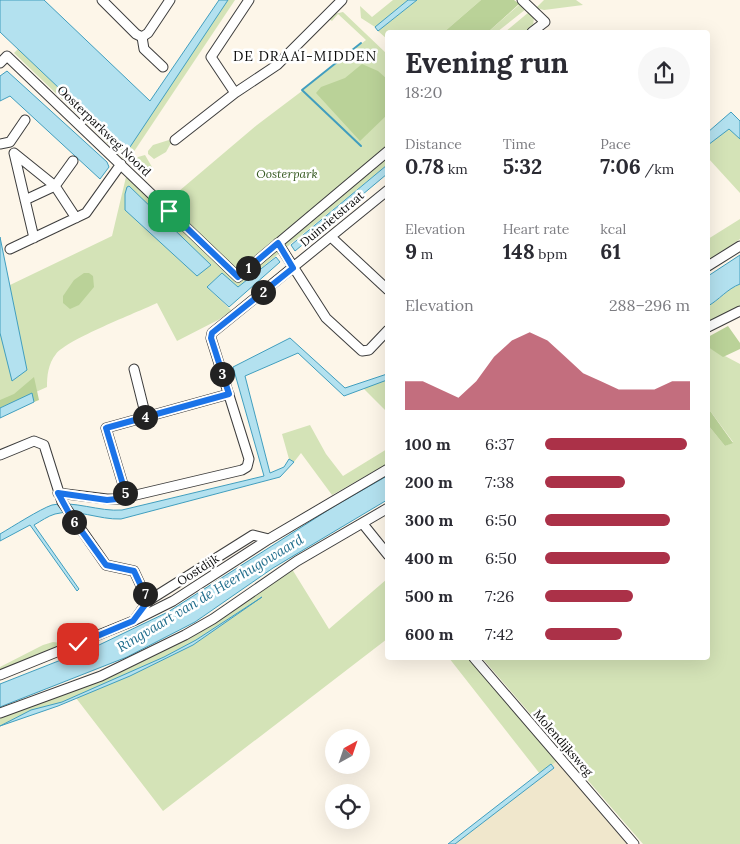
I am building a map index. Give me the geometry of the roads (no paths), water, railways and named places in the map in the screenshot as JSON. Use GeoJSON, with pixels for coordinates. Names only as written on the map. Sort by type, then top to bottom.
{"type":"FeatureCollection","features":[{"type":"Feature","properties":{"kind":"street"},"geometry":{"type":"LineString","coordinates":[[102,0],[136,34],[142,37]]}},
{"type":"Feature","properties":{"kind":"street"},"geometry":{"type":"LineString","coordinates":[[142,37],[148,34],[170,0]]}},
{"type":"Feature","properties":{"kind":"street"},"geometry":{"type":"LineString","coordinates":[[234,93],[211,57],[249,0]]}},
{"type":"Feature","properties":{"kind":"street"},"geometry":{"type":"LineString","coordinates":[[175,140],[234,93],[277,65],[342,0]]}},
{"type":"Feature","properties":{"kind":"street"},"geometry":{"type":"LineString","coordinates":[[522,0],[545,22],[535,30]]}},
{"type":"Feature","properties":{"kind":"street"},"geometry":{"type":"LineString","coordinates":[[142,37],[144,49],[163,67]]}},
{"type":"Feature","properties":{"kind":"street","name":"Oosterparkweg Noord"},"geometry":{"type":"LineString","coordinates":[[3,60],[238,277],[385,154]]}},
{"type":"Feature","properties":{"kind":"street"},"geometry":{"type":"LineString","coordinates":[[0,144],[10,142],[25,120]]}},
{"type":"Feature","properties":{"kind":"street"},"geometry":{"type":"LineString","coordinates":[[10,142],[34,238]]}},
{"type":"Feature","properties":{"kind":"street"},"geometry":{"type":"LineString","coordinates":[[14,153],[55,186],[76,218]]}},
{"type":"Feature","properties":{"kind":"street"},"geometry":{"type":"LineString","coordinates":[[25,200],[55,186],[72,161]]}},
{"type":"Feature","properties":{"kind":"street"},"geometry":{"type":"LineString","coordinates":[[10,248],[86,213],[118,168]]}},
{"type":"Feature","properties":{"kind":"street","name":"Duinrietstraat"},"geometry":{"type":"LineString","coordinates":[[229,394],[211,338],[212,333],[385,196]]}},
{"type":"Feature","properties":{"kind":"street"},"geometry":{"type":"LineString","coordinates":[[331,237],[385,287]]}},
{"type":"Feature","properties":{"kind":"street"},"geometry":{"type":"LineString","coordinates":[[278,243],[326,318],[362,350],[368,351],[385,333]]}},
{"type":"Feature","properties":{"kind":"street"},"geometry":{"type":"LineString","coordinates":[[710,265],[740,246]]}},
{"type":"Feature","properties":{"kind":"street"},"geometry":{"type":"LineString","coordinates":[[710,326],[740,311]]}},
{"type":"Feature","properties":{"kind":"street"},"geometry":{"type":"LineString","coordinates":[[134,369],[146,417]]}},
{"type":"Feature","properties":{"kind":"street"},"geometry":{"type":"LineString","coordinates":[[58,493],[107,500],[127,498],[242,470],[247,467],[249,459],[229,394],[106,428],[127,498]]}},
{"type":"Feature","properties":{"kind":"street"},"geometry":{"type":"LineString","coordinates":[[0,455],[34,441],[41,442],[46,448],[58,493],[70,515],[106,565],[134,571],[148,601],[133,621]]}},
{"type":"Feature","properties":{"kind":"street","name":"Oostdijk"},"geometry":{"type":"LineString","coordinates":[[0,675],[133,621],[189,591],[268,539],[385,471]]}},
{"type":"Feature","properties":{"kind":"street"},"geometry":{"type":"LineString","coordinates":[[0,713],[101,676],[213,619],[297,561],[385,510]]}},
{"type":"Feature","properties":{"kind":"street"},"geometry":{"type":"LineString","coordinates":[[363,524],[385,550]]}},
{"type":"Feature","properties":{"kind":"street","name":"Oostdijk"},"geometry":{"type":"LineString","coordinates":[[148,601],[253,535],[268,539]]}},
{"type":"Feature","properties":{"kind":"street","name":"Molendijksweg"},"geometry":{"type":"LineString","coordinates":[[476,660],[634,844]]}},
{"type":"Feature","properties":{"kind":"water"},"geometry":{"type":"Polygon","coordinates":[[[0,0],[44,0],[150,101],[219,0],[228,0],[130,147],[126,148],[120,146],[0,32],[0,0]]]}},
{"type":"Feature","properties":{"kind":"water"},"geometry":{"type":"Polygon","coordinates":[[[408,0],[417,0],[378,31],[375,27],[408,0]]]}},
{"type":"Feature","properties":{"kind":"water"},"geometry":{"type":"Polygon","coordinates":[[[7,71],[107,162],[109,167],[100,179],[10,96],[0,101],[0,76],[7,71]]]}},
{"type":"Feature","properties":{"kind":"water"},"geometry":{"type":"Polygon","coordinates":[[[731,112],[740,121],[740,139],[729,129],[710,143],[710,130],[731,112]]]}},
{"type":"Feature","properties":{"kind":"water"},"geometry":{"type":"Polygon","coordinates":[[[385,167],[385,176],[295,251],[291,245],[385,167]]]}},
{"type":"Feature","properties":{"kind":"water"},"geometry":{"type":"Polygon","coordinates":[[[129,186],[211,265],[197,276],[125,210],[125,194],[129,186]]]}},
{"type":"Feature","properties":{"kind":"water"},"geometry":{"type":"Polygon","coordinates":[[[0,237],[27,370],[12,381],[0,333],[0,237]]]}},
{"type":"Feature","properties":{"kind":"water"},"geometry":{"type":"Polygon","coordinates":[[[740,255],[740,284],[710,305],[710,275],[740,255]]]}},
{"type":"Feature","properties":{"kind":"water"},"geometry":{"type":"Polygon","coordinates":[[[276,257],[280,262],[229,307],[207,287],[222,273],[238,287],[276,257]]]}},
{"type":"Feature","properties":{"kind":"water"},"geometry":{"type":"Polygon","coordinates":[[[290,338],[345,388],[385,375],[385,381],[344,396],[298,353],[245,376],[270,473],[284,467],[289,459],[294,462],[280,477],[121,519],[71,512],[55,514],[34,525],[79,589],[77,591],[30,525],[0,541],[0,534],[52,505],[68,504],[122,510],[264,476],[233,367],[290,338]]]}},
{"type":"Feature","properties":{"kind":"water"},"geometry":{"type":"Polygon","coordinates":[[[32,393],[34,402],[0,418],[0,408],[32,393]]]}},
{"type":"Feature","properties":{"kind":"water","name":"Ringvaart van de Heerhugowaard"},"geometry":{"type":"Polygon","coordinates":[[[385,477],[385,501],[273,568],[195,622],[127,657],[0,707],[0,684],[99,645],[168,612],[333,507],[385,477]]]}},
{"type":"Feature","properties":{"kind":"water"},"geometry":{"type":"Polygon","coordinates":[[[262,597],[193,645],[130,676],[58,706],[0,726],[31,710],[62,702],[164,657],[196,640],[262,597]]]}},
{"type":"Feature","properties":{"kind":"water"},"geometry":{"type":"Polygon","coordinates":[[[551,764],[554,768],[455,844],[448,844],[551,764]]]}},
{"type":"Feature","properties":{"kind":"waterway"},"geometry":{"type":"LineString","coordinates":[[361,43],[302,90],[361,146]]}},
{"type":"Feature","properties":{"kind":"district","name":"DE DRAAI-MIDDEN"},"geometry":{"type":"Point","coordinates":[305,56]}},
{"type":"Feature","properties":{"kind":"park label","name":"Oosterpark"},"geometry":{"type":"Point","coordinates":[287,174]}}]}
